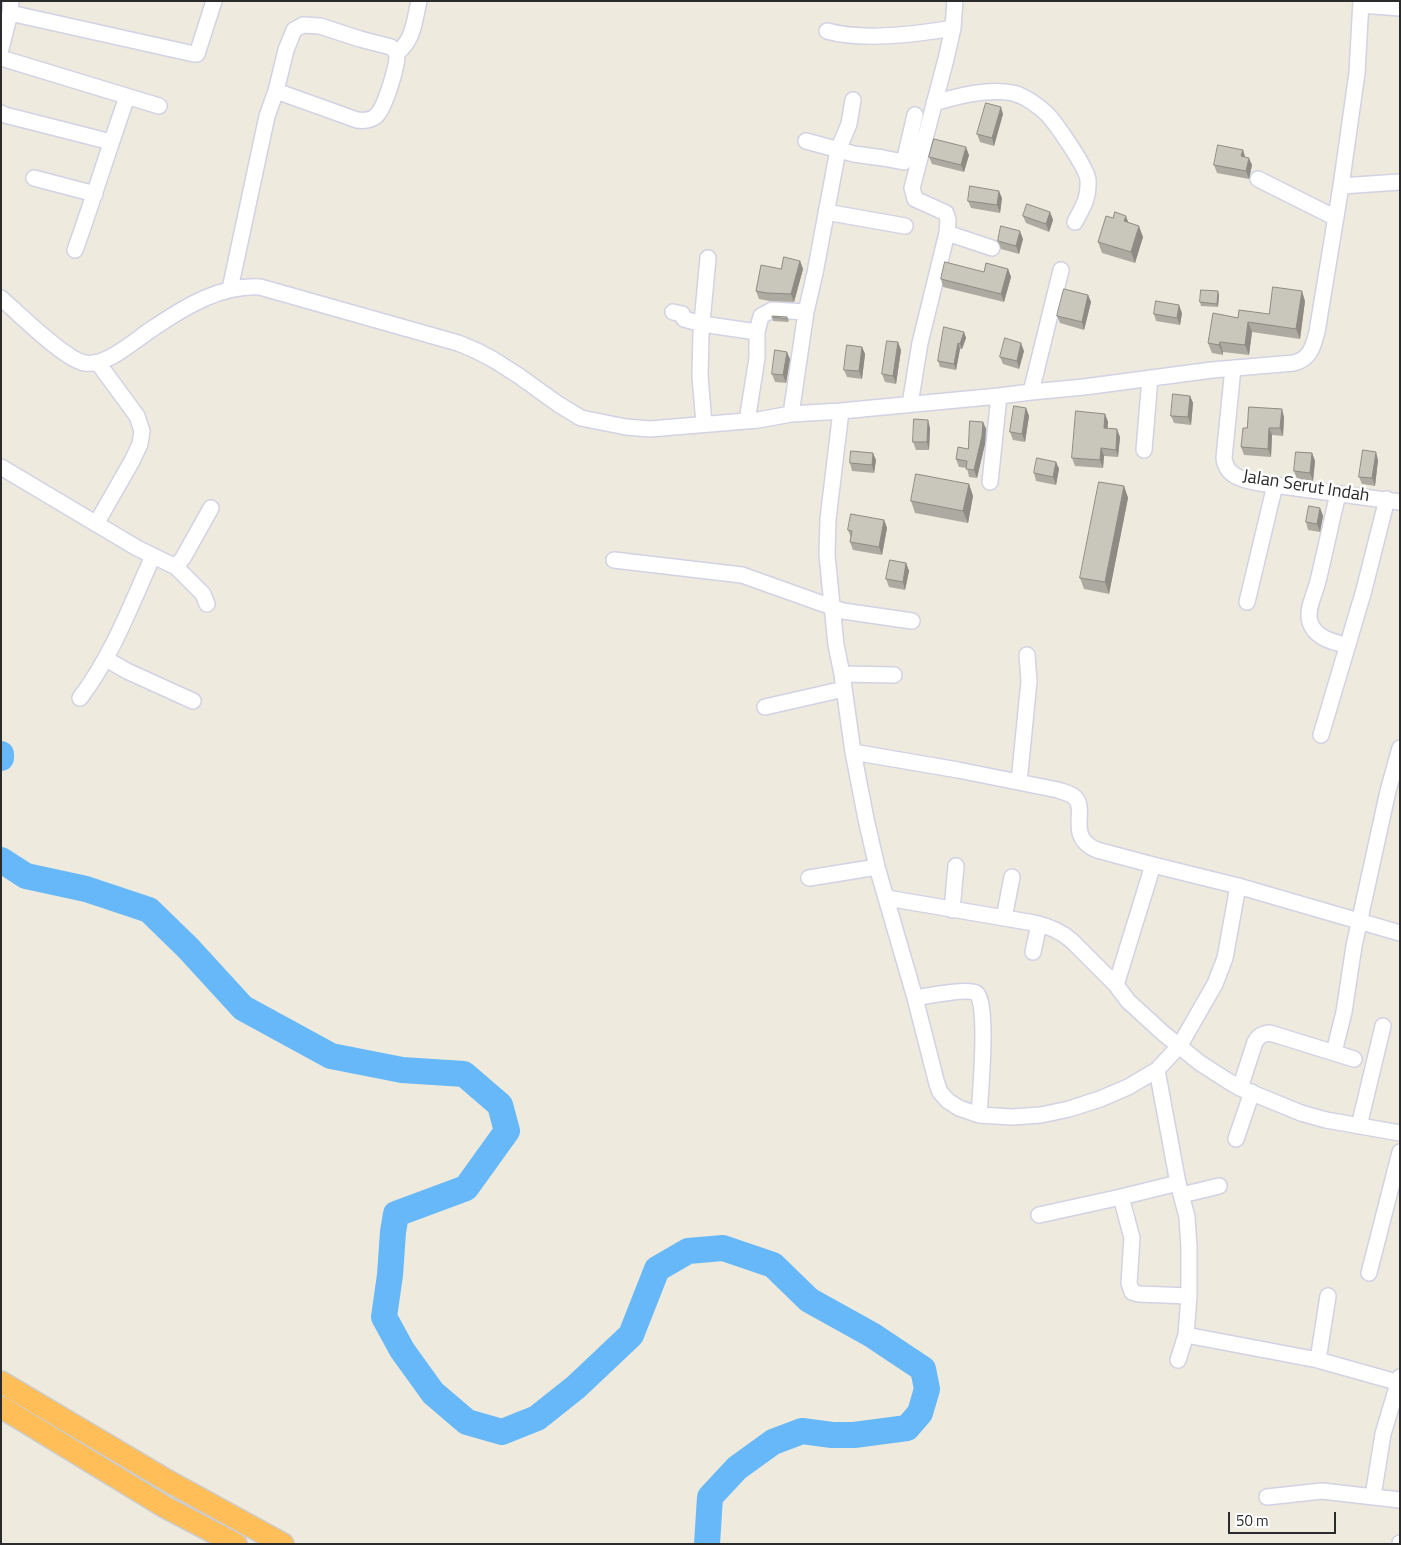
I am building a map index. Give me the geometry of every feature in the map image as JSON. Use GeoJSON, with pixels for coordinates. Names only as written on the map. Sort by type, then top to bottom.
{"type":"FeatureCollection","features":[{"type":"Feature","properties":{"kind":"highway"},"geometry":{"type":"LineString","coordinates":[[1,1382],[168,1481],[283,1544]]}},
{"type":"Feature","properties":{"kind":"highway"},"geometry":{"type":"LineString","coordinates":[[1,1408],[165,1507],[236,1544]]}},
{"type":"Feature","properties":{"kind":"street"},"geometry":{"type":"LineString","coordinates":[[1,49],[10,7],[197,54],[214,1]]}},
{"type":"Feature","properties":{"kind":"street"},"geometry":{"type":"LineString","coordinates":[[396,52],[410,39],[419,1]]}},
{"type":"Feature","properties":{"kind":"street"},"geometry":{"type":"LineString","coordinates":[[910,404],[920,343],[948,220],[946,213],[915,199],[912,188],[941,81],[953,28],[955,1]]}},
{"type":"Feature","properties":{"kind":"street"},"geometry":{"type":"LineString","coordinates":[[1,298],[61,351],[84,363],[98,363],[199,301],[230,290],[252,287],[280,292],[458,343],[494,360],[581,418],[626,428],[650,429],[747,421],[791,414],[999,396],[1233,368],[1294,363],[1302,361],[1309,354],[1313,348],[1317,332],[1341,186],[1356,73],[1361,3],[1400,8]]}},
{"type":"Feature","properties":{"kind":"street"},"geometry":{"type":"LineString","coordinates":[[230,290],[271,104],[291,34],[296,28],[303,25],[320,26],[391,47],[396,52],[396,65],[381,110],[375,117],[367,120],[357,120],[271,104]]}},
{"type":"Feature","properties":{"kind":"street"},"geometry":{"type":"LineString","coordinates":[[828,31],[847,35],[881,35],[920,33],[953,28]]}},
{"type":"Feature","properties":{"kind":"street"},"geometry":{"type":"LineString","coordinates":[[1,58],[159,106]]}},
{"type":"Feature","properties":{"kind":"street"},"geometry":{"type":"LineString","coordinates":[[934,103],[966,94],[1000,92],[1024,97],[1048,115],[1070,146],[1088,177],[1088,198],[1075,222]]}},
{"type":"Feature","properties":{"kind":"street"},"geometry":{"type":"LineString","coordinates":[[75,250],[128,97]]}},
{"type":"Feature","properties":{"kind":"street"},"geometry":{"type":"LineString","coordinates":[[791,414],[806,312],[816,273],[838,150],[848,124],[853,100]]}},
{"type":"Feature","properties":{"kind":"street"},"geometry":{"type":"LineString","coordinates":[[1,113],[5,116],[111,142]]}},
{"type":"Feature","properties":{"kind":"street"},"geometry":{"type":"LineString","coordinates":[[806,141],[854,154],[904,162],[915,115]]}},
{"type":"Feature","properties":{"kind":"street"},"geometry":{"type":"LineString","coordinates":[[34,178],[95,194]]}},
{"type":"Feature","properties":{"kind":"street"},"geometry":{"type":"LineString","coordinates":[[1258,179],[1336,218]]}},
{"type":"Feature","properties":{"kind":"street"},"geometry":{"type":"LineString","coordinates":[[1341,186],[1400,182]]}},
{"type":"Feature","properties":{"kind":"street"},"geometry":{"type":"LineString","coordinates":[[826,212],[905,226]]}},
{"type":"Feature","properties":{"kind":"street"},"geometry":{"type":"LineString","coordinates":[[946,233],[992,248]]}},
{"type":"Feature","properties":{"kind":"street"},"geometry":{"type":"LineString","coordinates":[[704,424],[700,376],[702,324],[708,258]]}},
{"type":"Feature","properties":{"kind":"street"},"geometry":{"type":"LineString","coordinates":[[1031,392],[1062,270]]}},
{"type":"Feature","properties":{"kind":"street"},"geometry":{"type":"LineString","coordinates":[[747,421],[758,358],[757,332],[760,316],[778,310],[806,312]]}},
{"type":"Feature","properties":{"kind":"street"},"geometry":{"type":"LineString","coordinates":[[673,312],[682,314],[684,319],[702,324],[757,332]]}},
{"type":"Feature","properties":{"kind":"street"},"geometry":{"type":"LineString","coordinates":[[96,524],[132,461],[142,438],[142,431],[137,416],[98,363]]}},
{"type":"Feature","properties":{"kind":"street","name":"Jalan Serut Indah"},"geometry":{"type":"LineString","coordinates":[[1233,368],[1225,431],[1224,458],[1225,466],[1231,473],[1247,480],[1275,485],[1393,500]]}},
{"type":"Feature","properties":{"kind":"street"},"geometry":{"type":"LineString","coordinates":[[1144,450],[1150,378]]}},
{"type":"Feature","properties":{"kind":"street"},"geometry":{"type":"LineString","coordinates":[[990,482],[999,396]]}},
{"type":"Feature","properties":{"kind":"street"},"geometry":{"type":"LineString","coordinates":[[840,411],[828,518],[827,555],[836,644],[853,752],[877,867],[915,998],[937,1084],[940,1092],[948,1102],[958,1108],[979,1115],[1012,1117],[1041,1115],[1068,1109],[1114,1093],[1157,1070],[1180,1045],[1215,984],[1225,958],[1238,886]]}},
{"type":"Feature","properties":{"kind":"street"},"geometry":{"type":"LineString","coordinates":[[1,467],[96,524],[176,567],[203,594],[206,604]]}},
{"type":"Feature","properties":{"kind":"street"},"geometry":{"type":"LineString","coordinates":[[1247,602],[1275,485]]}},
{"type":"Feature","properties":{"kind":"street"},"geometry":{"type":"LineString","coordinates":[[1338,494],[1318,582],[1309,609],[1310,622],[1316,632],[1330,642],[1348,645]]}},
{"type":"Feature","properties":{"kind":"street"},"geometry":{"type":"LineString","coordinates":[[1321,735],[1393,500]]}},
{"type":"Feature","properties":{"kind":"street"},"geometry":{"type":"LineString","coordinates":[[176,567],[187,551],[210,508]]}},
{"type":"Feature","properties":{"kind":"street"},"geometry":{"type":"LineString","coordinates":[[80,698],[106,659],[153,556]]}},
{"type":"Feature","properties":{"kind":"street"},"geometry":{"type":"LineString","coordinates":[[614,560],[742,575],[842,611],[912,622]]}},
{"type":"Feature","properties":{"kind":"street"},"geometry":{"type":"LineString","coordinates":[[1019,782],[1029,681],[1027,654]]}},
{"type":"Feature","properties":{"kind":"street"},"geometry":{"type":"LineString","coordinates":[[106,659],[127,671],[193,700]]}},
{"type":"Feature","properties":{"kind":"street"},"geometry":{"type":"LineString","coordinates":[[765,707],[843,681],[894,675]]}},
{"type":"Feature","properties":{"kind":"street"},"geometry":{"type":"LineString","coordinates":[[1334,1052],[1344,1012],[1354,946],[1388,791],[1400,748]]}},
{"type":"Feature","properties":{"kind":"street"},"geometry":{"type":"LineString","coordinates":[[853,752],[1058,790],[1074,796],[1078,805],[1082,838],[1089,847],[1107,854],[1238,886],[1400,933]]}},
{"type":"Feature","properties":{"kind":"street"},"geometry":{"type":"LineString","coordinates":[[1116,985],[1152,865]]}},
{"type":"Feature","properties":{"kind":"street"},"geometry":{"type":"LineString","coordinates":[[952,910],[956,866]]}},
{"type":"Feature","properties":{"kind":"street"},"geometry":{"type":"LineString","coordinates":[[809,878],[877,867]]}},
{"type":"Feature","properties":{"kind":"street"},"geometry":{"type":"LineString","coordinates":[[1004,918],[1012,877]]}},
{"type":"Feature","properties":{"kind":"street"},"geometry":{"type":"LineString","coordinates":[[887,898],[1039,924],[1054,929],[1066,936],[1116,985],[1134,1006],[1200,1063],[1246,1090],[1300,1113],[1326,1120],[1400,1133]]}},
{"type":"Feature","properties":{"kind":"street"},"geometry":{"type":"LineString","coordinates":[[1032,952],[1039,924]]}},
{"type":"Feature","properties":{"kind":"street"},"geometry":{"type":"LineString","coordinates":[[915,998],[966,991],[975,992],[979,996],[983,1013],[979,1115]]}},
{"type":"Feature","properties":{"kind":"street"},"geometry":{"type":"LineString","coordinates":[[1359,1126],[1383,1026]]}},
{"type":"Feature","properties":{"kind":"street"},"geometry":{"type":"LineString","coordinates":[[1236,1139],[1257,1038],[1270,1033],[1354,1059]]}},
{"type":"Feature","properties":{"kind":"street"},"geometry":{"type":"LineString","coordinates":[[1157,1070],[1187,1217],[1190,1248],[1186,1335],[1178,1360]]}},
{"type":"Feature","properties":{"kind":"street"},"geometry":{"type":"LineString","coordinates":[[1369,1273],[1400,1152]]}},
{"type":"Feature","properties":{"kind":"street"},"geometry":{"type":"LineString","coordinates":[[1039,1215],[1121,1197],[1218,1186]]}},
{"type":"Feature","properties":{"kind":"street"},"geometry":{"type":"LineString","coordinates":[[1121,1197],[1132,1238],[1129,1283],[1132,1292],[1139,1294],[1189,1296]]}},
{"type":"Feature","properties":{"kind":"street"},"geometry":{"type":"LineString","coordinates":[[1318,1360],[1328,1296]]}},
{"type":"Feature","properties":{"kind":"street"},"geometry":{"type":"LineString","coordinates":[[1186,1335],[1318,1360],[1399,1381],[1383,1434],[1373,1496]]}},
{"type":"Feature","properties":{"kind":"street"},"geometry":{"type":"LineString","coordinates":[[1267,1497],[1322,1491],[1400,1500]]}},
{"type":"Feature","properties":{"kind":"building"},"geometry":{"type":"Polygon","coordinates":[[[986,103],[1001,107],[992,138],[977,134],[986,103]]]}},
{"type":"Feature","properties":{"kind":"building"},"geometry":{"type":"Polygon","coordinates":[[[934,139],[966,147],[961,165],[929,157],[934,139]]]}},
{"type":"Feature","properties":{"kind":"building"},"geometry":{"type":"Polygon","coordinates":[[[1218,145],[1243,150],[1241,156],[1249,158],[1246,171],[1214,165],[1218,145]]]}},
{"type":"Feature","properties":{"kind":"building"},"geometry":{"type":"Polygon","coordinates":[[[970,186],[999,191],[997,205],[968,201],[970,186]]]}},
{"type":"Feature","properties":{"kind":"building"},"geometry":{"type":"Polygon","coordinates":[[[1027,204],[1050,212],[1046,224],[1023,216],[1027,204]]]}},
{"type":"Feature","properties":{"kind":"building"},"geometry":{"type":"Polygon","coordinates":[[[1115,212],[1126,216],[1124,221],[1139,226],[1131,252],[1098,242],[1106,216],[1113,218],[1115,212]]]}},
{"type":"Feature","properties":{"kind":"building"},"geometry":{"type":"Polygon","coordinates":[[[1001,226],[1020,231],[1016,246],[998,241],[1001,226]]]}},
{"type":"Feature","properties":{"kind":"building"},"geometry":{"type":"Polygon","coordinates":[[[784,257],[800,261],[791,294],[756,291],[761,265],[781,269],[784,257]]]}},
{"type":"Feature","properties":{"kind":"building"},"geometry":{"type":"Polygon","coordinates":[[[945,262],[984,272],[986,263],[1008,269],[1001,294],[941,279],[945,262]]]}},
{"type":"Feature","properties":{"kind":"building"},"geometry":{"type":"Polygon","coordinates":[[[1273,287],[1302,291],[1296,329],[1248,322],[1245,345],[1220,342],[1219,345],[1208,343],[1213,313],[1238,318],[1239,310],[1269,314],[1273,287]]]}},
{"type":"Feature","properties":{"kind":"building"},"geometry":{"type":"Polygon","coordinates":[[[1064,289],[1088,295],[1082,322],[1057,316],[1064,289]]]}},
{"type":"Feature","properties":{"kind":"building"},"geometry":{"type":"Polygon","coordinates":[[[1201,290],[1218,291],[1217,304],[1200,302],[1201,290]]]}},
{"type":"Feature","properties":{"kind":"building"},"geometry":{"type":"Polygon","coordinates":[[[1156,301],[1179,305],[1177,318],[1154,314],[1156,301]]]}},
{"type":"Feature","properties":{"kind":"building"},"geometry":{"type":"Polygon","coordinates":[[[772,317],[787,317],[787,319],[772,317]]]}},
{"type":"Feature","properties":{"kind":"building"},"geometry":{"type":"Polygon","coordinates":[[[944,327],[964,332],[960,344],[958,343],[954,364],[938,361],[944,327]]]}},
{"type":"Feature","properties":{"kind":"building"},"geometry":{"type":"Polygon","coordinates":[[[1005,338],[1021,343],[1017,361],[1000,357],[1005,338]]]}},
{"type":"Feature","properties":{"kind":"building"},"geometry":{"type":"Polygon","coordinates":[[[887,341],[898,342],[893,376],[882,374],[887,341]]]}},
{"type":"Feature","properties":{"kind":"building"},"geometry":{"type":"Polygon","coordinates":[[[847,345],[862,347],[859,371],[844,370],[847,345]]]}},
{"type":"Feature","properties":{"kind":"building"},"geometry":{"type":"Polygon","coordinates":[[[775,350],[787,352],[783,375],[772,374],[775,350]]]}},
{"type":"Feature","properties":{"kind":"building"},"geometry":{"type":"Polygon","coordinates":[[[1173,394],[1190,396],[1188,417],[1171,416],[1173,394]]]}},
{"type":"Feature","properties":{"kind":"building"},"geometry":{"type":"Polygon","coordinates":[[[1014,406],[1026,408],[1022,434],[1010,432],[1014,406]]]}},
{"type":"Feature","properties":{"kind":"building"},"geometry":{"type":"Polygon","coordinates":[[[1249,407],[1282,409],[1280,428],[1269,428],[1268,449],[1241,447],[1243,428],[1247,428],[1249,407]]]}},
{"type":"Feature","properties":{"kind":"building"},"geometry":{"type":"Polygon","coordinates":[[[1076,411],[1105,414],[1104,428],[1117,429],[1116,450],[1101,448],[1100,460],[1072,458],[1076,411]]]}},
{"type":"Feature","properties":{"kind":"building"},"geometry":{"type":"Polygon","coordinates":[[[914,419],[928,420],[927,442],[913,442],[914,419]]]}},
{"type":"Feature","properties":{"kind":"building"},"geometry":{"type":"Polygon","coordinates":[[[970,421],[983,422],[982,436],[974,470],[966,469],[967,461],[956,459],[958,447],[968,449],[970,421]]]}},
{"type":"Feature","properties":{"kind":"building"},"geometry":{"type":"Polygon","coordinates":[[[1363,450],[1376,452],[1372,478],[1359,477],[1363,450]]]}},
{"type":"Feature","properties":{"kind":"building"},"geometry":{"type":"Polygon","coordinates":[[[851,451],[873,453],[872,465],[850,463],[851,451]]]}},
{"type":"Feature","properties":{"kind":"building"},"geometry":{"type":"Polygon","coordinates":[[[1296,452],[1312,453],[1310,473],[1294,471],[1296,452]]]}},
{"type":"Feature","properties":{"kind":"building"},"geometry":{"type":"Polygon","coordinates":[[[1037,458],[1056,462],[1053,477],[1034,473],[1037,458]]]}},
{"type":"Feature","properties":{"kind":"building"},"geometry":{"type":"Polygon","coordinates":[[[916,474],[969,484],[963,511],[911,501],[916,474]]]}},
{"type":"Feature","properties":{"kind":"building"},"geometry":{"type":"Polygon","coordinates":[[[1099,482],[1124,486],[1105,582],[1080,578],[1099,482]]]}},
{"type":"Feature","properties":{"kind":"building"},"geometry":{"type":"Polygon","coordinates":[[[1309,506],[1320,508],[1317,524],[1306,522],[1309,506]]]}},
{"type":"Feature","properties":{"kind":"building"},"geometry":{"type":"Polygon","coordinates":[[[851,514],[884,520],[879,547],[850,542],[852,531],[848,530],[851,514]]]}},
{"type":"Feature","properties":{"kind":"building"},"geometry":{"type":"Polygon","coordinates":[[[890,560],[906,563],[903,582],[886,579],[890,560]]]}},
{"type":"Feature","properties":{"kind":"waterway"},"geometry":{"type":"LineString","coordinates":[[1,860],[26,876],[86,889],[149,910],[188,948],[243,1008],[331,1056],[402,1070],[464,1074],[500,1105],[507,1131],[466,1188],[396,1214],[384,1317],[402,1350],[433,1393],[467,1422],[502,1432],[537,1418],[576,1387],[631,1335],[657,1269],[688,1251],[723,1248],[773,1265],[809,1300],[872,1335],[923,1369],[927,1389],[920,1413],[907,1428],[854,1435],[832,1435],[802,1431],[773,1442],[737,1468],[710,1497],[707,1544]]}}]}
